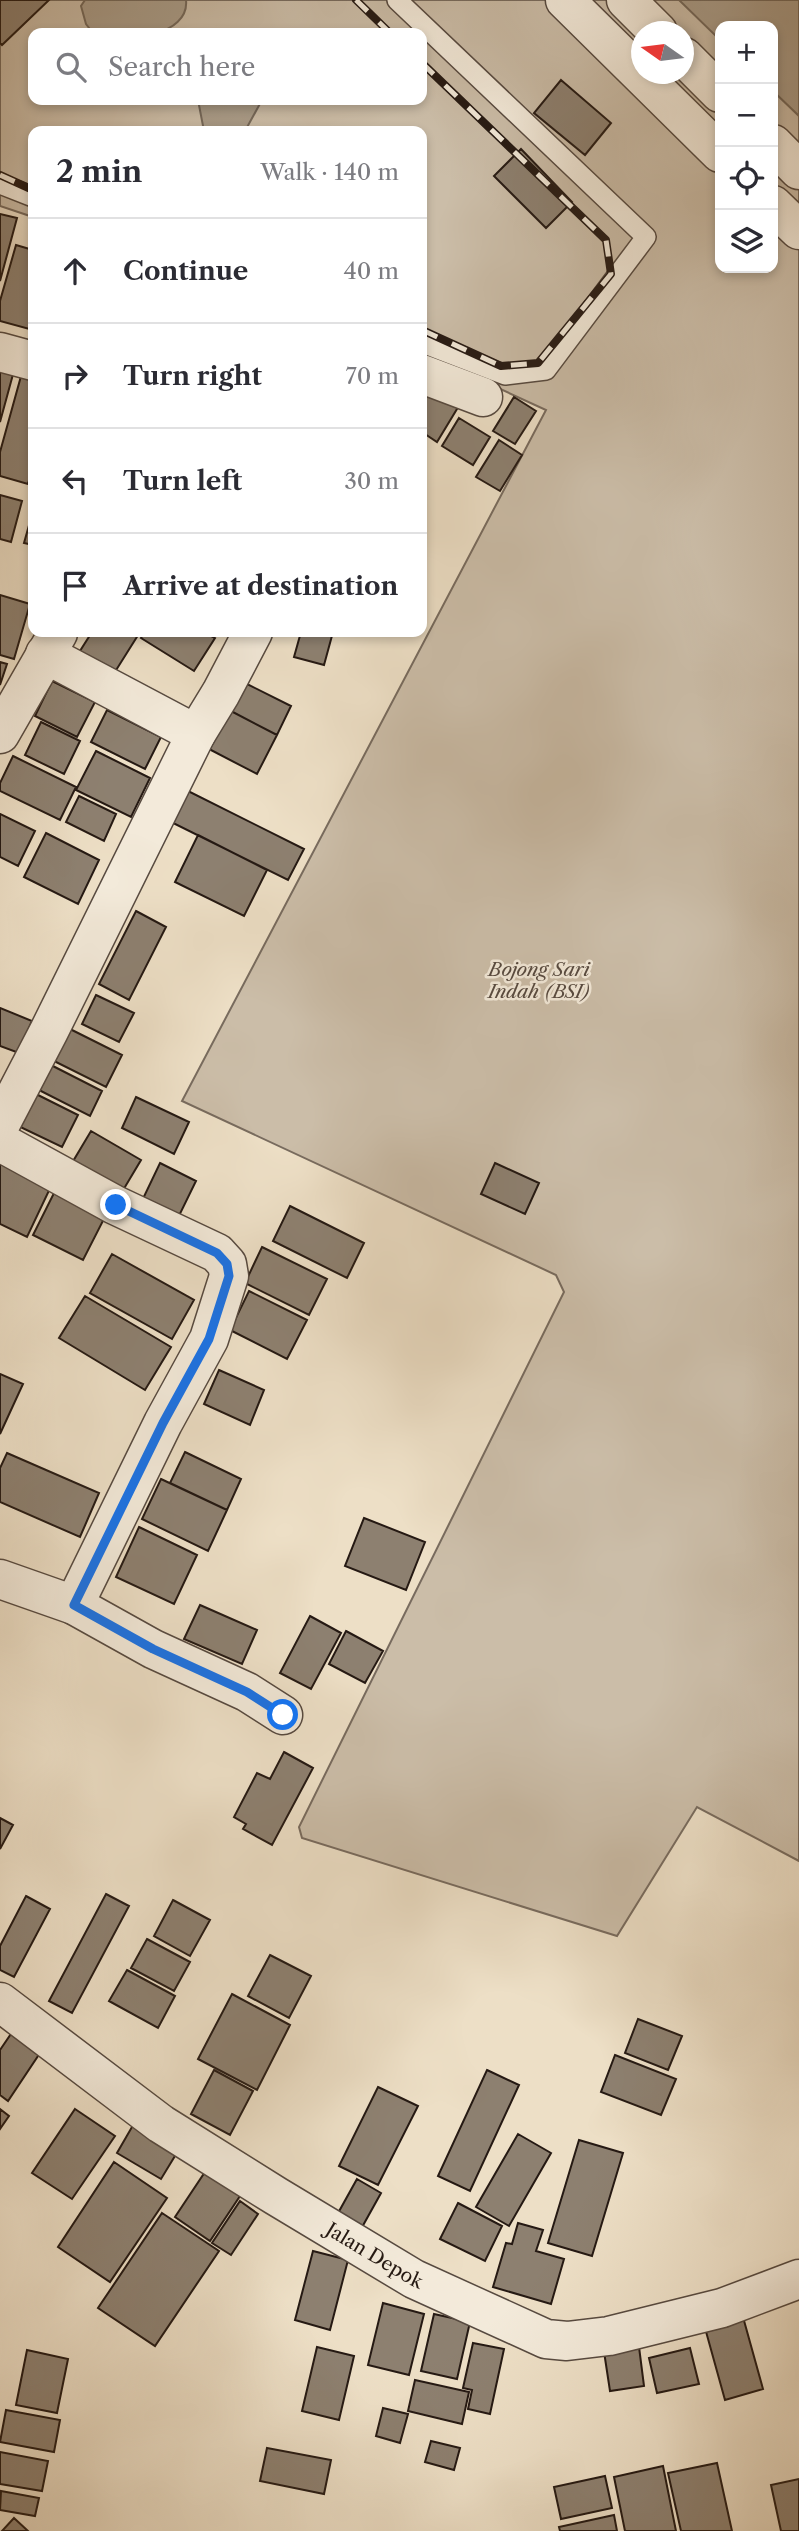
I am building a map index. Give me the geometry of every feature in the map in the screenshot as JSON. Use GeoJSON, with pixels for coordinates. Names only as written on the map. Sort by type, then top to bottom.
{"type":"FeatureCollection","features":[{"type":"Feature","properties":{"kind":"street"},"geometry":{"type":"LineString","coordinates":[[565,0],[715,148]]}},
{"type":"Feature","properties":{"kind":"street"},"geometry":{"type":"LineString","coordinates":[[626,0],[647,21]]}},
{"type":"Feature","properties":{"kind":"street"},"geometry":{"type":"LineString","coordinates":[[694,67],[715,88]]}},
{"type":"Feature","properties":{"kind":"street"},"geometry":{"type":"LineString","coordinates":[[778,210],[799,230]]}},
{"type":"Feature","properties":{"kind":"street"},"geometry":{"type":"LineString","coordinates":[[0,352],[28,360]]}},
{"type":"Feature","properties":{"kind":"street"},"geometry":{"type":"LineString","coordinates":[[427,376],[483,397]]}},
{"type":"Feature","properties":{"kind":"street"},"geometry":{"type":"LineString","coordinates":[[0,1125],[196,734],[221,694],[250,637]]}},
{"type":"Feature","properties":{"kind":"street"},"geometry":{"type":"LineString","coordinates":[[0,734],[52,643],[196,734]]}},
{"type":"Feature","properties":{"kind":"street"},"geometry":{"type":"LineString","coordinates":[[0,1142],[116,1205],[217,1253],[227,1264],[229,1276],[209,1339],[163,1423],[74,1605]]}},
{"type":"Feature","properties":{"kind":"street"},"geometry":{"type":"LineString","coordinates":[[0,1579],[74,1605],[153,1649],[247,1692],[283,1715]]}},
{"type":"Feature","properties":{"kind":"street","name":"Jalan Depok"},"geometry":{"type":"LineString","coordinates":[[0,2001],[161,2124],[276,2196],[414,2279],[546,2339],[567,2341],[609,2336],[722,2308],[799,2279]]}},
{"type":"Feature","properties":{"kind":"lane"},"geometry":{"type":"LineString","coordinates":[[397,0],[426,28]]}},
{"type":"Feature","properties":{"kind":"lane"},"geometry":{"type":"LineString","coordinates":[[427,29],[646,237],[546,370],[505,375],[427,345]]}},
{"type":"Feature","properties":{"kind":"lane"},"geometry":{"type":"LineString","coordinates":[[0,184],[28,195]]}},
{"type":"Feature","properties":{"kind":"green space","name":"Bojong Sari Indah (BSI)"},"geometry":{"type":"Polygon","coordinates":[[[0,0],[682,0],[715,32],[715,273],[778,273],[778,93],[799,114],[799,1861],[697,1807],[617,1936],[302,1838],[299,1827],[564,1292],[556,1275],[182,1101],[546,410],[427,355],[427,126],[28,126],[28,215],[0,206],[0,0]]]}},
{"type":"Feature","properties":{"kind":"shaded area"},"geometry":{"type":"Polygon","coordinates":[[[85,0],[186,0],[182,17],[169,28],[89,28],[81,6],[85,0]]]}},
{"type":"Feature","properties":{"kind":"shaded area"},"geometry":{"type":"Polygon","coordinates":[[[679,0],[799,0],[799,116],[778,96],[778,21],[715,21],[715,35],[679,0]]]}},
{"type":"Feature","properties":{"kind":"shaded area"},"geometry":{"type":"Polygon","coordinates":[[[199,105],[259,105],[248,126],[203,126],[199,105]]]}},
{"type":"Feature","properties":{"kind":"building"},"geometry":{"type":"Polygon","coordinates":[[[0,0],[49,0],[2,45],[0,0]]]}},
{"type":"Feature","properties":{"kind":"building"},"geometry":{"type":"Polygon","coordinates":[[[561,80],[611,123],[585,155],[534,113],[561,80]]]}},
{"type":"Feature","properties":{"kind":"building"},"geometry":{"type":"Polygon","coordinates":[[[521,149],[572,202],[546,228],[494,176],[521,149]]]}},
{"type":"Feature","properties":{"kind":"building"},"geometry":{"type":"Polygon","coordinates":[[[0,214],[17,218],[0,281],[0,214]]]}},
{"type":"Feature","properties":{"kind":"building"},"geometry":{"type":"Polygon","coordinates":[[[16,245],[28,249],[28,329],[0,321],[0,301],[16,245]]]}},
{"type":"Feature","properties":{"kind":"building"},"geometry":{"type":"Polygon","coordinates":[[[0,363],[15,367],[0,422],[0,363]]]}},
{"type":"Feature","properties":{"kind":"building"},"geometry":{"type":"Polygon","coordinates":[[[23,369],[28,370],[28,484],[0,476],[0,452],[23,369]]]}},
{"type":"Feature","properties":{"kind":"building"},"geometry":{"type":"Polygon","coordinates":[[[427,382],[460,404],[437,442],[427,435],[427,382]]]}},
{"type":"Feature","properties":{"kind":"building"},"geometry":{"type":"Polygon","coordinates":[[[514,397],[536,411],[515,444],[493,431],[514,397]]]}},
{"type":"Feature","properties":{"kind":"building"},"geometry":{"type":"Polygon","coordinates":[[[459,418],[490,437],[473,465],[442,446],[459,418]]]}},
{"type":"Feature","properties":{"kind":"building"},"geometry":{"type":"Polygon","coordinates":[[[499,440],[522,455],[500,491],[476,477],[499,440]]]}},
{"type":"Feature","properties":{"kind":"building"},"geometry":{"type":"Polygon","coordinates":[[[0,495],[22,501],[11,542],[0,539],[0,495]]]}},
{"type":"Feature","properties":{"kind":"building"},"geometry":{"type":"Polygon","coordinates":[[[0,595],[28,603],[28,611],[14,659],[0,655],[0,595]]]}},
{"type":"Feature","properties":{"kind":"building"},"geometry":{"type":"Polygon","coordinates":[[[89,637],[137,637],[108,683],[73,662],[89,637]]]}},
{"type":"Feature","properties":{"kind":"building"},"geometry":{"type":"Polygon","coordinates":[[[213,637],[215,638],[194,671],[141,638],[213,637]]]}},
{"type":"Feature","properties":{"kind":"building"},"geometry":{"type":"Polygon","coordinates":[[[300,637],[332,637],[324,665],[294,657],[300,637]]]}},
{"type":"Feature","properties":{"kind":"building"},"geometry":{"type":"Polygon","coordinates":[[[0,662],[7,664],[0,685],[0,662]]]}},
{"type":"Feature","properties":{"kind":"building"},"geometry":{"type":"Polygon","coordinates":[[[52,681],[95,702],[77,737],[35,716],[52,681]]]}},
{"type":"Feature","properties":{"kind":"building"},"geometry":{"type":"Polygon","coordinates":[[[243,682],[291,706],[277,735],[229,710],[243,682]]]}},
{"type":"Feature","properties":{"kind":"building"},"geometry":{"type":"Polygon","coordinates":[[[107,710],[161,737],[145,769],[91,742],[107,710]]]}},
{"type":"Feature","properties":{"kind":"building"},"geometry":{"type":"Polygon","coordinates":[[[229,710],[277,735],[257,774],[209,749],[229,710]]]}},
{"type":"Feature","properties":{"kind":"building"},"geometry":{"type":"Polygon","coordinates":[[[41,722],[80,741],[64,774],[25,755],[41,722]]]}},
{"type":"Feature","properties":{"kind":"building"},"geometry":{"type":"Polygon","coordinates":[[[96,751],[150,778],[131,817],[76,790],[96,751]]]}},
{"type":"Feature","properties":{"kind":"building"},"geometry":{"type":"Polygon","coordinates":[[[13,756],[76,787],[60,820],[0,791],[0,783],[13,756]]]}},
{"type":"Feature","properties":{"kind":"building"},"geometry":{"type":"Polygon","coordinates":[[[174,784],[304,849],[288,880],[159,816],[174,784]]]}},
{"type":"Feature","properties":{"kind":"building"},"geometry":{"type":"Polygon","coordinates":[[[79,796],[116,814],[104,841],[66,822],[79,796]]]}},
{"type":"Feature","properties":{"kind":"building"},"geometry":{"type":"Polygon","coordinates":[[[0,814],[35,831],[18,866],[0,857],[0,814]]]}},
{"type":"Feature","properties":{"kind":"building"},"geometry":{"type":"Polygon","coordinates":[[[46,833],[99,860],[78,904],[24,877],[46,833]]]}},
{"type":"Feature","properties":{"kind":"building"},"geometry":{"type":"Polygon","coordinates":[[[198,835],[267,870],[244,916],[175,882],[198,835]]]}},
{"type":"Feature","properties":{"kind":"building"},"geometry":{"type":"Polygon","coordinates":[[[136,911],[166,927],[129,1000],[99,984],[136,911]]]}},
{"type":"Feature","properties":{"kind":"building"},"geometry":{"type":"Polygon","coordinates":[[[96,995],[134,1013],[119,1042],[82,1024],[96,995]]]}},
{"type":"Feature","properties":{"kind":"building"},"geometry":{"type":"Polygon","coordinates":[[[0,1008],[32,1021],[19,1053],[0,1046],[0,1008]]]}},
{"type":"Feature","properties":{"kind":"building"},"geometry":{"type":"Polygon","coordinates":[[[68,1028],[122,1055],[106,1087],[52,1060],[68,1028]]]}},
{"type":"Feature","properties":{"kind":"building"},"geometry":{"type":"Polygon","coordinates":[[[45,1062],[102,1091],[90,1116],[33,1087],[45,1062]]]}},
{"type":"Feature","properties":{"kind":"building"},"geometry":{"type":"Polygon","coordinates":[[[28,1090],[78,1115],[62,1147],[12,1123],[28,1090]]]}},
{"type":"Feature","properties":{"kind":"building"},"geometry":{"type":"Polygon","coordinates":[[[136,1097],[189,1122],[174,1154],[122,1128],[136,1097]]]}},
{"type":"Feature","properties":{"kind":"building"},"geometry":{"type":"Polygon","coordinates":[[[91,1131],[141,1160],[122,1192],[72,1163],[91,1131]]]}},
{"type":"Feature","properties":{"kind":"building"},"geometry":{"type":"Polygon","coordinates":[[[0,1153],[54,1180],[27,1237],[0,1224],[0,1153]]]}},
{"type":"Feature","properties":{"kind":"building"},"geometry":{"type":"Polygon","coordinates":[[[160,1163],[196,1181],[175,1224],[139,1207],[160,1163]]]}},
{"type":"Feature","properties":{"kind":"building"},"geometry":{"type":"Polygon","coordinates":[[[495,1163],[539,1183],[525,1214],[481,1194],[495,1163]]]}},
{"type":"Feature","properties":{"kind":"building"},"geometry":{"type":"Polygon","coordinates":[[[58,1185],[108,1211],[83,1260],[33,1235],[58,1185]]]}},
{"type":"Feature","properties":{"kind":"building"},"geometry":{"type":"Polygon","coordinates":[[[290,1206],[364,1243],[347,1278],[273,1241],[290,1206]]]}},
{"type":"Feature","properties":{"kind":"building"},"geometry":{"type":"Polygon","coordinates":[[[262,1247],[327,1279],[309,1315],[245,1283],[262,1247]]]}},
{"type":"Feature","properties":{"kind":"building"},"geometry":{"type":"Polygon","coordinates":[[[112,1254],[194,1300],[172,1339],[90,1293],[112,1254]]]}},
{"type":"Feature","properties":{"kind":"building"},"geometry":{"type":"Polygon","coordinates":[[[249,1291],[307,1320],[287,1359],[230,1330],[249,1291]]]}},
{"type":"Feature","properties":{"kind":"building"},"geometry":{"type":"Polygon","coordinates":[[[85,1296],[171,1347],[145,1390],[59,1338],[85,1296]]]}},
{"type":"Feature","properties":{"kind":"building"},"geometry":{"type":"Polygon","coordinates":[[[219,1370],[264,1390],[250,1425],[204,1404],[219,1370]]]}},
{"type":"Feature","properties":{"kind":"building"},"geometry":{"type":"Polygon","coordinates":[[[0,1374],[23,1384],[0,1434],[0,1374]]]}},
{"type":"Feature","properties":{"kind":"building"},"geometry":{"type":"Polygon","coordinates":[[[185,1452],[241,1479],[227,1510],[170,1483],[185,1452]]]}},
{"type":"Feature","properties":{"kind":"building"},"geometry":{"type":"Polygon","coordinates":[[[7,1453],[99,1493],[80,1537],[0,1502],[0,1468],[7,1453]]]}},
{"type":"Feature","properties":{"kind":"building"},"geometry":{"type":"Polygon","coordinates":[[[161,1479],[227,1510],[208,1551],[142,1519],[161,1479]]]}},
{"type":"Feature","properties":{"kind":"building"},"geometry":{"type":"Polygon","coordinates":[[[364,1518],[425,1542],[406,1590],[345,1566],[364,1518]]]}},
{"type":"Feature","properties":{"kind":"building"},"geometry":{"type":"Polygon","coordinates":[[[139,1527],[197,1555],[174,1604],[116,1577],[139,1527]]]}},
{"type":"Feature","properties":{"kind":"building"},"geometry":{"type":"Polygon","coordinates":[[[200,1605],[257,1630],[242,1664],[184,1639],[200,1605]]]}},
{"type":"Feature","properties":{"kind":"building"},"geometry":{"type":"Polygon","coordinates":[[[310,1616],[341,1633],[311,1689],[280,1673],[310,1616]]]}},
{"type":"Feature","properties":{"kind":"building"},"geometry":{"type":"Polygon","coordinates":[[[346,1631],[383,1651],[365,1683],[329,1664],[346,1631]]]}},
{"type":"Feature","properties":{"kind":"building"},"geometry":{"type":"Polygon","coordinates":[[[284,1752],[313,1768],[272,1845],[243,1829],[246,1824],[234,1817],[257,1773],[270,1779],[284,1752]]]}},
{"type":"Feature","properties":{"kind":"building"},"geometry":{"type":"Polygon","coordinates":[[[0,1818],[13,1825],[0,1849],[0,1818]]]}},
{"type":"Feature","properties":{"kind":"building"},"geometry":{"type":"Polygon","coordinates":[[[106,1894],[129,1906],[72,2013],[49,2001],[106,1894]]]}},
{"type":"Feature","properties":{"kind":"building"},"geometry":{"type":"Polygon","coordinates":[[[26,1896],[50,1909],[14,1977],[0,1970],[0,1946],[26,1896]]]}},
{"type":"Feature","properties":{"kind":"building"},"geometry":{"type":"Polygon","coordinates":[[[173,1900],[210,1920],[190,1956],[154,1936],[173,1900]]]}},
{"type":"Feature","properties":{"kind":"building"},"geometry":{"type":"Polygon","coordinates":[[[147,1939],[190,1962],[174,1991],[131,1968],[147,1939]]]}},
{"type":"Feature","properties":{"kind":"building"},"geometry":{"type":"Polygon","coordinates":[[[270,1955],[311,1976],[289,2018],[248,1996],[270,1955]]]}},
{"type":"Feature","properties":{"kind":"building"},"geometry":{"type":"Polygon","coordinates":[[[127,1970],[175,1996],[158,2028],[109,2001],[127,1970]]]}},
{"type":"Feature","properties":{"kind":"building"},"geometry":{"type":"Polygon","coordinates":[[[232,1994],[290,2025],[257,2090],[198,2059],[232,1994]]]}},
{"type":"Feature","properties":{"kind":"building"},"geometry":{"type":"Polygon","coordinates":[[[638,2019],[682,2036],[668,2070],[625,2053],[638,2019]]]}},
{"type":"Feature","properties":{"kind":"building"},"geometry":{"type":"Polygon","coordinates":[[[17,2025],[46,2044],[8,2101],[0,2095],[0,2050],[17,2025]]]}},
{"type":"Feature","properties":{"kind":"building"},"geometry":{"type":"Polygon","coordinates":[[[615,2055],[676,2079],[661,2115],[601,2092],[615,2055]]]}},
{"type":"Feature","properties":{"kind":"building"},"geometry":{"type":"Polygon","coordinates":[[[214,2070],[253,2091],[230,2135],[191,2114],[214,2070]]]}},
{"type":"Feature","properties":{"kind":"building"},"geometry":{"type":"Polygon","coordinates":[[[487,2070],[519,2085],[470,2191],[438,2176],[487,2070]]]}},
{"type":"Feature","properties":{"kind":"building"},"geometry":{"type":"Polygon","coordinates":[[[378,2087],[418,2106],[378,2185],[339,2166],[378,2087]]]}},
{"type":"Feature","properties":{"kind":"building"},"geometry":{"type":"Polygon","coordinates":[[[0,2109],[9,2116],[0,2129],[0,2109]]]}},
{"type":"Feature","properties":{"kind":"building"},"geometry":{"type":"Polygon","coordinates":[[[75,2109],[115,2136],[72,2199],[32,2173],[75,2109]]]}},
{"type":"Feature","properties":{"kind":"building"},"geometry":{"type":"Polygon","coordinates":[[[136,2120],[181,2146],[161,2179],[117,2153],[136,2120]]]}},
{"type":"Feature","properties":{"kind":"building"},"geometry":{"type":"Polygon","coordinates":[[[518,2134],[551,2153],[509,2226],[476,2207],[518,2134]]]}},
{"type":"Feature","properties":{"kind":"building"},"geometry":{"type":"Polygon","coordinates":[[[579,2140],[623,2153],[592,2256],[548,2243],[579,2140]]]}},
{"type":"Feature","properties":{"kind":"building"},"geometry":{"type":"Polygon","coordinates":[[[114,2162],[167,2198],[110,2282],[58,2247],[114,2162]]]}},
{"type":"Feature","properties":{"kind":"building"},"geometry":{"type":"Polygon","coordinates":[[[209,2166],[244,2190],[210,2241],[175,2217],[209,2166]]]}},
{"type":"Feature","properties":{"kind":"building"},"geometry":{"type":"Polygon","coordinates":[[[357,2179],[381,2193],[361,2229],[337,2215],[357,2179]]]}},
{"type":"Feature","properties":{"kind":"building"},"geometry":{"type":"Polygon","coordinates":[[[240,2201],[258,2214],[231,2255],[212,2243],[240,2201]]]}},
{"type":"Feature","properties":{"kind":"building"},"geometry":{"type":"Polygon","coordinates":[[[458,2203],[502,2226],[485,2261],[440,2239],[458,2203]]]}},
{"type":"Feature","properties":{"kind":"building"},"geometry":{"type":"Polygon","coordinates":[[[162,2213],[219,2251],[155,2346],[98,2308],[162,2213]]]}},
{"type":"Feature","properties":{"kind":"building"},"geometry":{"type":"Polygon","coordinates":[[[518,2223],[543,2230],[536,2251],[564,2259],[551,2304],[493,2287],[506,2243],[512,2244],[518,2223]]]}},
{"type":"Feature","properties":{"kind":"building"},"geometry":{"type":"Polygon","coordinates":[[[313,2251],[348,2260],[330,2330],[295,2320],[313,2251]]]}},
{"type":"Feature","properties":{"kind":"building"},"geometry":{"type":"Polygon","coordinates":[[[383,2303],[424,2314],[409,2375],[368,2365],[383,2303]]]}},
{"type":"Feature","properties":{"kind":"building"},"geometry":{"type":"Polygon","coordinates":[[[434,2314],[470,2322],[457,2379],[421,2371],[434,2314]]]}},
{"type":"Feature","properties":{"kind":"building"},"geometry":{"type":"Polygon","coordinates":[[[743,2317],[763,2389],[725,2400],[705,2328],[743,2317]]]}},
{"type":"Feature","properties":{"kind":"building"},"geometry":{"type":"Polygon","coordinates":[[[638,2339],[644,2386],[610,2391],[603,2345],[638,2339]]]}},
{"type":"Feature","properties":{"kind":"building"},"geometry":{"type":"Polygon","coordinates":[[[473,2343],[504,2349],[490,2414],[468,2409],[472,2390],[463,2388],[473,2343]]]}},
{"type":"Feature","properties":{"kind":"building"},"geometry":{"type":"Polygon","coordinates":[[[317,2347],[354,2356],[339,2420],[302,2411],[317,2347]]]}},
{"type":"Feature","properties":{"kind":"building"},"geometry":{"type":"Polygon","coordinates":[[[690,2348],[699,2384],[657,2393],[649,2358],[690,2348]]]}},
{"type":"Feature","properties":{"kind":"building"},"geometry":{"type":"Polygon","coordinates":[[[27,2350],[68,2359],[57,2413],[16,2405],[27,2350]]]}},
{"type":"Feature","properties":{"kind":"building"},"geometry":{"type":"Polygon","coordinates":[[[415,2380],[469,2392],[462,2424],[408,2411],[415,2380]]]}},
{"type":"Feature","properties":{"kind":"building"},"geometry":{"type":"Polygon","coordinates":[[[383,2408],[408,2414],[400,2443],[376,2436],[383,2408]]]}},
{"type":"Feature","properties":{"kind":"building"},"geometry":{"type":"Polygon","coordinates":[[[6,2410],[60,2420],[54,2452],[0,2442],[6,2410]]]}},
{"type":"Feature","properties":{"kind":"building"},"geometry":{"type":"Polygon","coordinates":[[[431,2441],[460,2448],[454,2470],[425,2462],[431,2441]]]}},
{"type":"Feature","properties":{"kind":"building"},"geometry":{"type":"Polygon","coordinates":[[[267,2448],[331,2460],[324,2494],[260,2481],[267,2448]]]}},
{"type":"Feature","properties":{"kind":"building"},"geometry":{"type":"Polygon","coordinates":[[[0,2452],[48,2461],[42,2491],[0,2484],[0,2452]]]}},
{"type":"Feature","properties":{"kind":"building"},"geometry":{"type":"Polygon","coordinates":[[[717,2463],[732,2531],[681,2531],[668,2473],[717,2463]]]}},
{"type":"Feature","properties":{"kind":"building"},"geometry":{"type":"Polygon","coordinates":[[[663,2466],[676,2531],[625,2531],[614,2477],[663,2466]]]}},
{"type":"Feature","properties":{"kind":"building"},"geometry":{"type":"Polygon","coordinates":[[[605,2476],[612,2508],[561,2519],[554,2487],[605,2476]]]}},
{"type":"Feature","properties":{"kind":"building"},"geometry":{"type":"Polygon","coordinates":[[[799,2479],[799,2531],[781,2531],[771,2485],[799,2479]]]}},
{"type":"Feature","properties":{"kind":"building"},"geometry":{"type":"Polygon","coordinates":[[[1,2491],[39,2498],[35,2516],[0,2510],[1,2491]]]}},
{"type":"Feature","properties":{"kind":"building"},"geometry":{"type":"Polygon","coordinates":[[[614,2515],[617,2531],[560,2531],[559,2527],[614,2515]]]}},
{"type":"Feature","properties":{"kind":"building"},"geometry":{"type":"Polygon","coordinates":[[[14,2518],[28,2531],[2,2531],[14,2518]]]}},
{"type":"Feature","properties":{"kind":"railway"},"geometry":{"type":"LineString","coordinates":[[356,0],[385,28]]}},
{"type":"Feature","properties":{"kind":"railway"},"geometry":{"type":"LineString","coordinates":[[427,68],[606,240],[611,274],[538,363],[501,366],[427,332]]}},
{"type":"Feature","properties":{"kind":"railway"},"geometry":{"type":"LineString","coordinates":[[0,175],[28,188]]}},
{"type":"Feature","properties":{"kind":"route"},"geometry":{"type":"LineString","coordinates":[[116,1205],[217,1253],[227,1264],[229,1276],[209,1339],[163,1423],[74,1605],[153,1649],[247,1692],[283,1715]]}}]}
